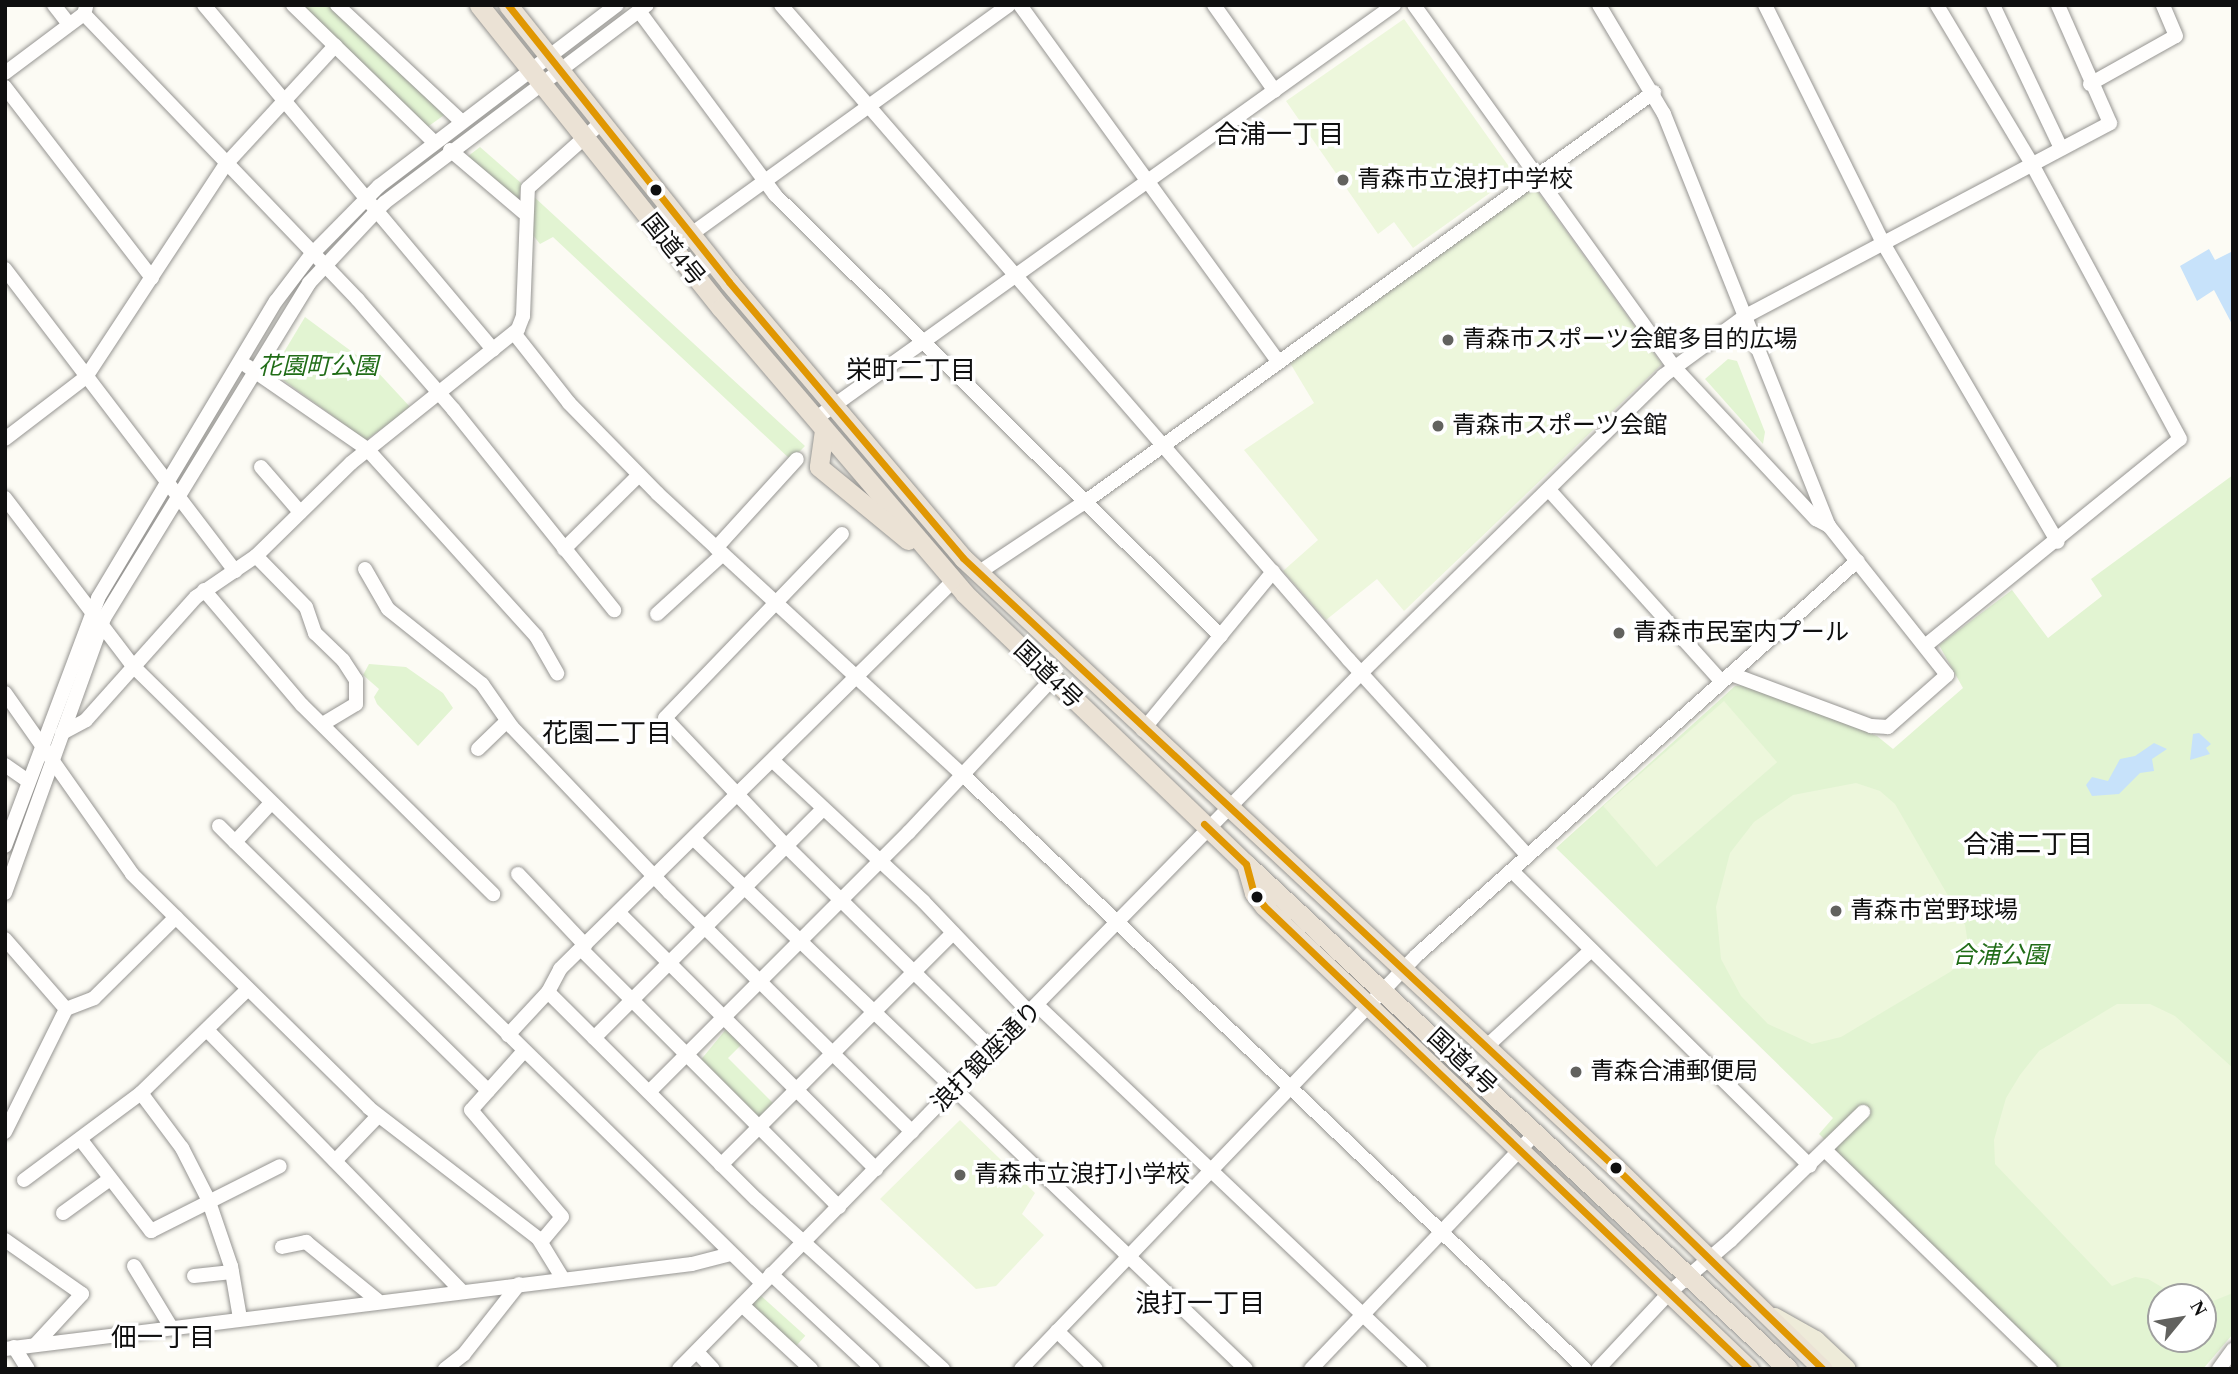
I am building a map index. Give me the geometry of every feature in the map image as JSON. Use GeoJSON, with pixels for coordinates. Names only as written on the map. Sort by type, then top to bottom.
{"type":"FeatureCollection","features":[{"type":"Feature","properties":{"kind":"highway","name":"国道4号"},"geometry":{"type":"LineString","coordinates":[[479,5],[671,248],[953,581],[1052,680],[1246,864],[1690,1274],[1788,1369]]}},
{"type":"Feature","properties":{"kind":"highway","name":"国道4号"},"geometry":{"type":"LineString","coordinates":[[508,5],[690,234],[834,407],[978,573],[1710,1258],[1823,1369]]}},
{"type":"Feature","properties":{"kind":"highway"},"geometry":{"type":"LineString","coordinates":[[819,425],[819,467],[870,513],[929,554]]}},
{"type":"Feature","properties":{"kind":"highway"},"geometry":{"type":"LineString","coordinates":[[1246,864],[1257,899],[1749,1369]]}},
{"type":"Feature","properties":{"kind":"main road"},"geometry":{"type":"LineString","coordinates":[[1769,1314],[1816,1340],[1847,1369]]}},
{"type":"Feature","properties":{"kind":"street"},"geometry":{"type":"LineString","coordinates":[[54,5],[69,24]]}},
{"type":"Feature","properties":{"kind":"street"},"geometry":{"type":"LineString","coordinates":[[204,5],[493,350]]}},
{"type":"Feature","properties":{"kind":"street"},"geometry":{"type":"LineString","coordinates":[[293,5],[434,142]]}},
{"type":"Feature","properties":{"kind":"street"},"geometry":{"type":"LineString","coordinates":[[337,5],[461,121]]}},
{"type":"Feature","properties":{"kind":"street"},"geometry":{"type":"LineString","coordinates":[[5,893],[101,625],[254,371],[323,266],[377,210],[617,5]]}},
{"type":"Feature","properties":{"kind":"street"},"geometry":{"type":"LineString","coordinates":[[781,5],[1361,673],[1528,856]]}},
{"type":"Feature","properties":{"kind":"street"},"geometry":{"type":"LineString","coordinates":[[671,248],[1009,5]]}},
{"type":"Feature","properties":{"kind":"street"},"geometry":{"type":"LineString","coordinates":[[1020,5],[1278,362]]}},
{"type":"Feature","properties":{"kind":"street"},"geometry":{"type":"LineString","coordinates":[[1214,5],[1275,91]]}},
{"type":"Feature","properties":{"kind":"street"},"geometry":{"type":"LineString","coordinates":[[819,425],[834,407],[922,342],[1394,5]]}},
{"type":"Feature","properties":{"kind":"street"},"geometry":{"type":"LineString","coordinates":[[1414,5],[1675,369],[1815,519],[1829,526]]}},
{"type":"Feature","properties":{"kind":"street"},"geometry":{"type":"LineString","coordinates":[[1549,490],[1726,678],[1876,726],[1888,727],[1947,675],[1829,526],[1654,92],[1599,5]]}},
{"type":"Feature","properties":{"kind":"street"},"geometry":{"type":"LineString","coordinates":[[1765,5],[1883,243],[2058,542]]}},
{"type":"Feature","properties":{"kind":"street"},"geometry":{"type":"LineString","coordinates":[[1925,646],[2058,542],[2180,439],[2032,164],[1937,5]]}},
{"type":"Feature","properties":{"kind":"street"},"geometry":{"type":"LineString","coordinates":[[1993,5],[2061,148]]}},
{"type":"Feature","properties":{"kind":"street"},"geometry":{"type":"LineString","coordinates":[[2058,5],[2090,85],[2176,36],[2163,5]]}},
{"type":"Feature","properties":{"kind":"street"},"geometry":{"type":"LineString","coordinates":[[552,62],[643,8],[764,182],[1082,504],[1221,636]]}},
{"type":"Feature","properties":{"kind":"street"},"geometry":{"type":"LineString","coordinates":[[5,73],[85,10],[438,392],[614,610]]}},
{"type":"Feature","properties":{"kind":"street"},"geometry":{"type":"LineString","coordinates":[[5,439],[86,377],[226,164],[335,46]]}},
{"type":"Feature","properties":{"kind":"street"},"geometry":{"type":"LineString","coordinates":[[5,846],[27,780],[91,612],[276,301],[311,255],[366,198],[461,121],[536,75]]}},
{"type":"Feature","properties":{"kind":"street","name":"浪打銀座通り"},"geometry":{"type":"LineString","coordinates":[[680,1369],[767,1278],[1119,925],[1228,808],[1361,673],[1675,369],[1744,317],[2110,123],[2090,85]]}},
{"type":"Feature","properties":{"kind":"street"},"geometry":{"type":"LineString","coordinates":[[5,88],[152,278]]}},
{"type":"Feature","properties":{"kind":"street"},"geometry":{"type":"LineString","coordinates":[[978,573],[1082,504],[1654,92]]}},
{"type":"Feature","properties":{"kind":"street"},"geometry":{"type":"LineString","coordinates":[[62,733],[86,719],[132,665],[204,590],[256,556],[367,449],[514,333],[523,316],[523,212],[528,188],[601,123]]}},
{"type":"Feature","properties":{"kind":"street"},"geometry":{"type":"LineString","coordinates":[[450,150],[523,212]]}},
{"type":"Feature","properties":{"kind":"street"},"geometry":{"type":"LineString","coordinates":[[5,269],[234,571]]}},
{"type":"Feature","properties":{"kind":"street"},"geometry":{"type":"LineString","coordinates":[[514,333],[569,403],[639,475],[963,775],[1585,1369]]}},
{"type":"Feature","properties":{"kind":"street"},"geometry":{"type":"LineString","coordinates":[[240,361],[367,449],[543,644],[557,673]]}},
{"type":"Feature","properties":{"kind":"street"},"geometry":{"type":"LineString","coordinates":[[657,614],[720,551],[797,459]]}},
{"type":"Feature","properties":{"kind":"street"},"geometry":{"type":"LineString","coordinates":[[261,467],[300,512]]}},
{"type":"Feature","properties":{"kind":"street"},"geometry":{"type":"LineString","coordinates":[[564,549],[639,475]]}},
{"type":"Feature","properties":{"kind":"street"},"geometry":{"type":"LineString","coordinates":[[5,498],[132,665],[731,1254],[767,1278],[873,1369]]}},
{"type":"Feature","properties":{"kind":"street"},"geometry":{"type":"LineString","coordinates":[[842,534],[665,715],[786,846],[993,1050]]}},
{"type":"Feature","properties":{"kind":"street"},"geometry":{"type":"LineString","coordinates":[[256,556],[306,607],[315,633],[343,660],[356,680],[356,704],[324,723]]}},
{"type":"Feature","properties":{"kind":"street"},"geometry":{"type":"LineString","coordinates":[[1021,1369],[1402,970],[1857,561]]}},
{"type":"Feature","properties":{"kind":"street"},"geometry":{"type":"LineString","coordinates":[[365,569],[388,609],[477,678],[507,721],[655,876],[912,1132]]}},
{"type":"Feature","properties":{"kind":"street"},"geometry":{"type":"LineString","coordinates":[[1143,730],[1273,572]]}},
{"type":"Feature","properties":{"kind":"street"},"geometry":{"type":"LineString","coordinates":[[508,1035],[548,992],[556,974],[953,581]]}},
{"type":"Feature","properties":{"kind":"street"},"geometry":{"type":"LineString","coordinates":[[204,590],[287,690],[324,723],[493,894]]}},
{"type":"Feature","properties":{"kind":"street"},"geometry":{"type":"LineString","coordinates":[[649,1092],[879,862],[1052,680]]}},
{"type":"Feature","properties":{"kind":"street"},"geometry":{"type":"LineString","coordinates":[[5,693],[53,758],[116,855],[378,1116],[542,1241],[563,1279]]}},
{"type":"Feature","properties":{"kind":"street"},"geometry":{"type":"LineString","coordinates":[[478,749],[507,721]]}},
{"type":"Feature","properties":{"kind":"street"},"geometry":{"type":"LineString","coordinates":[[773,761],[1420,1369]]}},
{"type":"Feature","properties":{"kind":"street"},"geometry":{"type":"LineString","coordinates":[[5,765],[27,780]]}},
{"type":"Feature","properties":{"kind":"street"},"geometry":{"type":"LineString","coordinates":[[234,842],[271,803]]}},
{"type":"Feature","properties":{"kind":"street"},"geometry":{"type":"LineString","coordinates":[[594,1038],[823,809]]}},
{"type":"Feature","properties":{"kind":"street"},"geometry":{"type":"LineString","coordinates":[[219,826],[488,1091]]}},
{"type":"Feature","properties":{"kind":"street"},"geometry":{"type":"LineString","coordinates":[[694,839],[953,1091],[1246,1369]]}},
{"type":"Feature","properties":{"kind":"street"},"geometry":{"type":"LineString","coordinates":[[1512,871],[1810,1166]]}},
{"type":"Feature","properties":{"kind":"street"},"geometry":{"type":"LineString","coordinates":[[518,874],[631,1000],[839,1207]]}},
{"type":"Feature","properties":{"kind":"street"},"geometry":{"type":"LineString","coordinates":[[619,913],[876,1170]]}},
{"type":"Feature","properties":{"kind":"street"},"geometry":{"type":"LineString","coordinates":[[5,1132],[66,1009],[94,998],[176,917]]}},
{"type":"Feature","properties":{"kind":"street"},"geometry":{"type":"LineString","coordinates":[[721,1165],[953,933]]}},
{"type":"Feature","properties":{"kind":"street"},"geometry":{"type":"LineString","coordinates":[[5,939],[66,1009]]}},
{"type":"Feature","properties":{"kind":"street"},"geometry":{"type":"LineString","coordinates":[[1486,1047],[1591,950]]}},
{"type":"Feature","properties":{"kind":"street"},"geometry":{"type":"LineString","coordinates":[[24,1180],[141,1093],[248,989]]}},
{"type":"Feature","properties":{"kind":"street"},"geometry":{"type":"LineString","coordinates":[[548,992],[721,1165],[943,1369]]}},
{"type":"Feature","properties":{"kind":"street"},"geometry":{"type":"LineString","coordinates":[[207,1030],[461,1290]]}},
{"type":"Feature","properties":{"kind":"street"},"geometry":{"type":"LineString","coordinates":[[524,1051],[472,1113],[562,1217],[542,1241]]}},
{"type":"Feature","properties":{"kind":"street"},"geometry":{"type":"LineString","coordinates":[[141,1093],[182,1148],[208,1199],[232,1272],[240,1318]]}},
{"type":"Feature","properties":{"kind":"street"},"geometry":{"type":"LineString","coordinates":[[1598,1369],[1670,1292],[1810,1166],[1863,1112]]}},
{"type":"Feature","properties":{"kind":"street"},"geometry":{"type":"LineString","coordinates":[[335,1161],[378,1116]]}},
{"type":"Feature","properties":{"kind":"street"},"geometry":{"type":"LineString","coordinates":[[1311,1369],[1537,1132]]}},
{"type":"Feature","properties":{"kind":"street"},"geometry":{"type":"LineString","coordinates":[[81,1140],[151,1231],[208,1199],[280,1166]]}},
{"type":"Feature","properties":{"kind":"street"},"geometry":{"type":"LineString","coordinates":[[1825,1150],[2050,1369]]}},
{"type":"Feature","properties":{"kind":"street"},"geometry":{"type":"LineString","coordinates":[[63,1213],[110,1179]]}},
{"type":"Feature","properties":{"kind":"street"},"geometry":{"type":"LineString","coordinates":[[5,1240],[82,1294],[35,1345]]}},
{"type":"Feature","properties":{"kind":"street"},"geometry":{"type":"LineString","coordinates":[[282,1247],[306,1242],[377,1300]]}},
{"type":"Feature","properties":{"kind":"street"},"geometry":{"type":"LineString","coordinates":[[10,1348],[377,1300],[692,1264],[731,1254]]}},
{"type":"Feature","properties":{"kind":"street"},"geometry":{"type":"LineString","coordinates":[[134,1266],[171,1327]]}},
{"type":"Feature","properties":{"kind":"street"},"geometry":{"type":"LineString","coordinates":[[194,1276],[232,1272]]}},
{"type":"Feature","properties":{"kind":"street"},"geometry":{"type":"LineString","coordinates":[[445,1369],[464,1354],[519,1284]]}},
{"type":"Feature","properties":{"kind":"street"},"geometry":{"type":"LineString","coordinates":[[742,1304],[811,1369]]}},
{"type":"Feature","properties":{"kind":"street"},"geometry":{"type":"LineString","coordinates":[[1057,1331],[1096,1369]]}},
{"type":"Feature","properties":{"kind":"street"},"geometry":{"type":"LineString","coordinates":[[10,1348],[28,1369]]}},
{"type":"Feature","properties":{"kind":"street"},"geometry":{"type":"LineString","coordinates":[[2219,1369],[2233,1350]]}},
{"type":"Feature","properties":{"kind":"street"},"geometry":{"type":"LineString","coordinates":[[697,1352],[713,1369]]}},
{"type":"Feature","properties":{"kind":"green space"},"geometry":{"type":"Polygon","coordinates":[[[299,5],[330,5],[447,113],[426,128],[299,5]]]}},
{"type":"Feature","properties":{"kind":"green space"},"geometry":{"type":"Polygon","coordinates":[[[1404,19],[1515,175],[1413,248],[1394,222],[1378,234],[1286,101],[1404,19]]]}},
{"type":"Feature","properties":{"kind":"green space"},"geometry":{"type":"Polygon","coordinates":[[[480,147],[521,183],[518,205],[463,160],[480,147]]]}},
{"type":"Feature","properties":{"kind":"green space","name":"青森市スポーツ会館"},"geometry":{"type":"Polygon","coordinates":[[[1530,189],[1538,192],[1662,364],[1404,611],[1377,579],[1326,620],[1283,571],[1318,540],[1244,450],[1314,403],[1290,363],[1530,189]]]}},
{"type":"Feature","properties":{"kind":"green space"},"geometry":{"type":"Polygon","coordinates":[[[532,195],[805,446],[791,460],[553,237],[540,244],[529,230],[532,195]]]}},
{"type":"Feature","properties":{"kind":"green space","name":"花園町公園"},"geometry":{"type":"Polygon","coordinates":[[[305,317],[374,368],[411,408],[366,440],[272,372],[305,317]]]}},
{"type":"Feature","properties":{"kind":"green space"},"geometry":{"type":"Polygon","coordinates":[[[1728,359],[1737,361],[1765,432],[1763,444],[1705,379],[1728,359]]]}},
{"type":"Feature","properties":{"kind":"green space","name":"合浦公園"},"geometry":{"type":"Polygon","coordinates":[[[2233,475],[2233,1334],[2217,1353],[2217,1283],[2147,1283],[2147,1353],[2217,1353],[2203,1369],[2055,1369],[1819,1134],[1833,1118],[1556,848],[1735,686],[1745,685],[1877,736],[1893,749],[1963,688],[1939,645],[2012,590],[2048,638],[2102,596],[2091,579],[2233,475]]]}},
{"type":"Feature","properties":{"kind":"green space"},"geometry":{"type":"Polygon","coordinates":[[[369,664],[406,667],[443,693],[453,708],[418,746],[377,704],[374,697],[379,689],[363,675],[369,664]]]}},
{"type":"Feature","properties":{"kind":"green space"},"geometry":{"type":"Polygon","coordinates":[[[1724,701],[1777,762],[1656,867],[1603,806],[1724,701]]]}},
{"type":"Feature","properties":{"kind":"green space","name":"青森市営野球場"},"geometry":{"type":"Polygon","coordinates":[[[1856,783],[1880,791],[1895,804],[1965,925],[1968,944],[1959,965],[1950,972],[1841,1037],[1812,1044],[1768,1024],[1741,996],[1721,959],[1716,907],[1730,853],[1754,822],[1793,795],[1856,783]]]}},
{"type":"Feature","properties":{"kind":"green space"},"geometry":{"type":"Polygon","coordinates":[[[2117,1004],[2150,1004],[2175,1016],[2233,1068],[2233,1293],[2217,1299],[2217,1283],[2155,1283],[2135,1277],[2112,1286],[1995,1164],[1994,1140],[2006,1098],[2039,1051],[2117,1004]]]}},
{"type":"Feature","properties":{"kind":"green space"},"geometry":{"type":"Polygon","coordinates":[[[727,1028],[742,1044],[728,1058],[775,1105],[759,1122],[699,1062],[727,1028]]]}},
{"type":"Feature","properties":{"kind":"green space"},"geometry":{"type":"Polygon","coordinates":[[[960,1120],[1035,1193],[1022,1214],[1044,1235],[996,1286],[976,1289],[880,1199],[960,1120]]]}},
{"type":"Feature","properties":{"kind":"green space"},"geometry":{"type":"Polygon","coordinates":[[[760,1295],[805,1336],[794,1348],[749,1308],[760,1295]]]}},
{"type":"Feature","properties":{"kind":"water"},"geometry":{"type":"Polygon","coordinates":[[[2209,249],[2215,260],[2233,251],[2233,326],[2214,290],[2197,301],[2180,266],[2209,249]]]}},
{"type":"Feature","properties":{"kind":"water"},"geometry":{"type":"Polygon","coordinates":[[[2199,733],[2211,744],[2206,748],[2210,754],[2190,760],[2193,734],[2199,733]]]}},
{"type":"Feature","properties":{"kind":"water"},"geometry":{"type":"Polygon","coordinates":[[[2154,743],[2167,749],[2152,759],[2154,771],[2140,773],[2119,794],[2092,796],[2086,785],[2092,777],[2108,781],[2120,759],[2135,756],[2154,743]]]}},
{"type":"Feature","properties":{"kind":"transit line"},"geometry":{"type":"LineString","coordinates":[[508,5],[729,282],[963,558],[1617,1169],[1823,1369]]}},
{"type":"Feature","properties":{"kind":"transit line"},"geometry":{"type":"LineString","coordinates":[[1204,824],[1246,864],[1254,893],[1264,906],[1749,1369]]}},
{"type":"Feature","properties":{"kind":"place","name":"青森市立浪打中学校"},"geometry":{"type":"Point","coordinates":[1343,180]}},
{"type":"Feature","properties":{"kind":"place","name":"青森市スポーツ会館多目的広場"},"geometry":{"type":"Point","coordinates":[1448,340]}},
{"type":"Feature","properties":{"kind":"place","name":"青森市スポーツ会館"},"geometry":{"type":"Point","coordinates":[1438,426]}},
{"type":"Feature","properties":{"kind":"place","name":"青森市民室内プール"},"geometry":{"type":"Point","coordinates":[1619,633]}},
{"type":"Feature","properties":{"kind":"place","name":"青森市営野球場"},"geometry":{"type":"Point","coordinates":[1836,911]}},
{"type":"Feature","properties":{"kind":"place","name":"青森合浦郵便局"},"geometry":{"type":"Point","coordinates":[1576,1072]}},
{"type":"Feature","properties":{"kind":"place","name":"青森市立浪打小学校"},"geometry":{"type":"Point","coordinates":[960,1175]}},
{"type":"Feature","properties":{"kind":"district","name":"合浦一丁目"},"geometry":{"type":"Point","coordinates":[1279,135]}},
{"type":"Feature","properties":{"kind":"district","name":"栄町二丁目"},"geometry":{"type":"Point","coordinates":[911,371]}},
{"type":"Feature","properties":{"kind":"district","name":"花園二丁目"},"geometry":{"type":"Point","coordinates":[607,734]}},
{"type":"Feature","properties":{"kind":"district","name":"合浦二丁目"},"geometry":{"type":"Point","coordinates":[2028,845]}},
{"type":"Feature","properties":{"kind":"district","name":"浪打一丁目"},"geometry":{"type":"Point","coordinates":[1200,1304]}},
{"type":"Feature","properties":{"kind":"district","name":"佃一丁目"},"geometry":{"type":"Point","coordinates":[163,1338]}}]}
